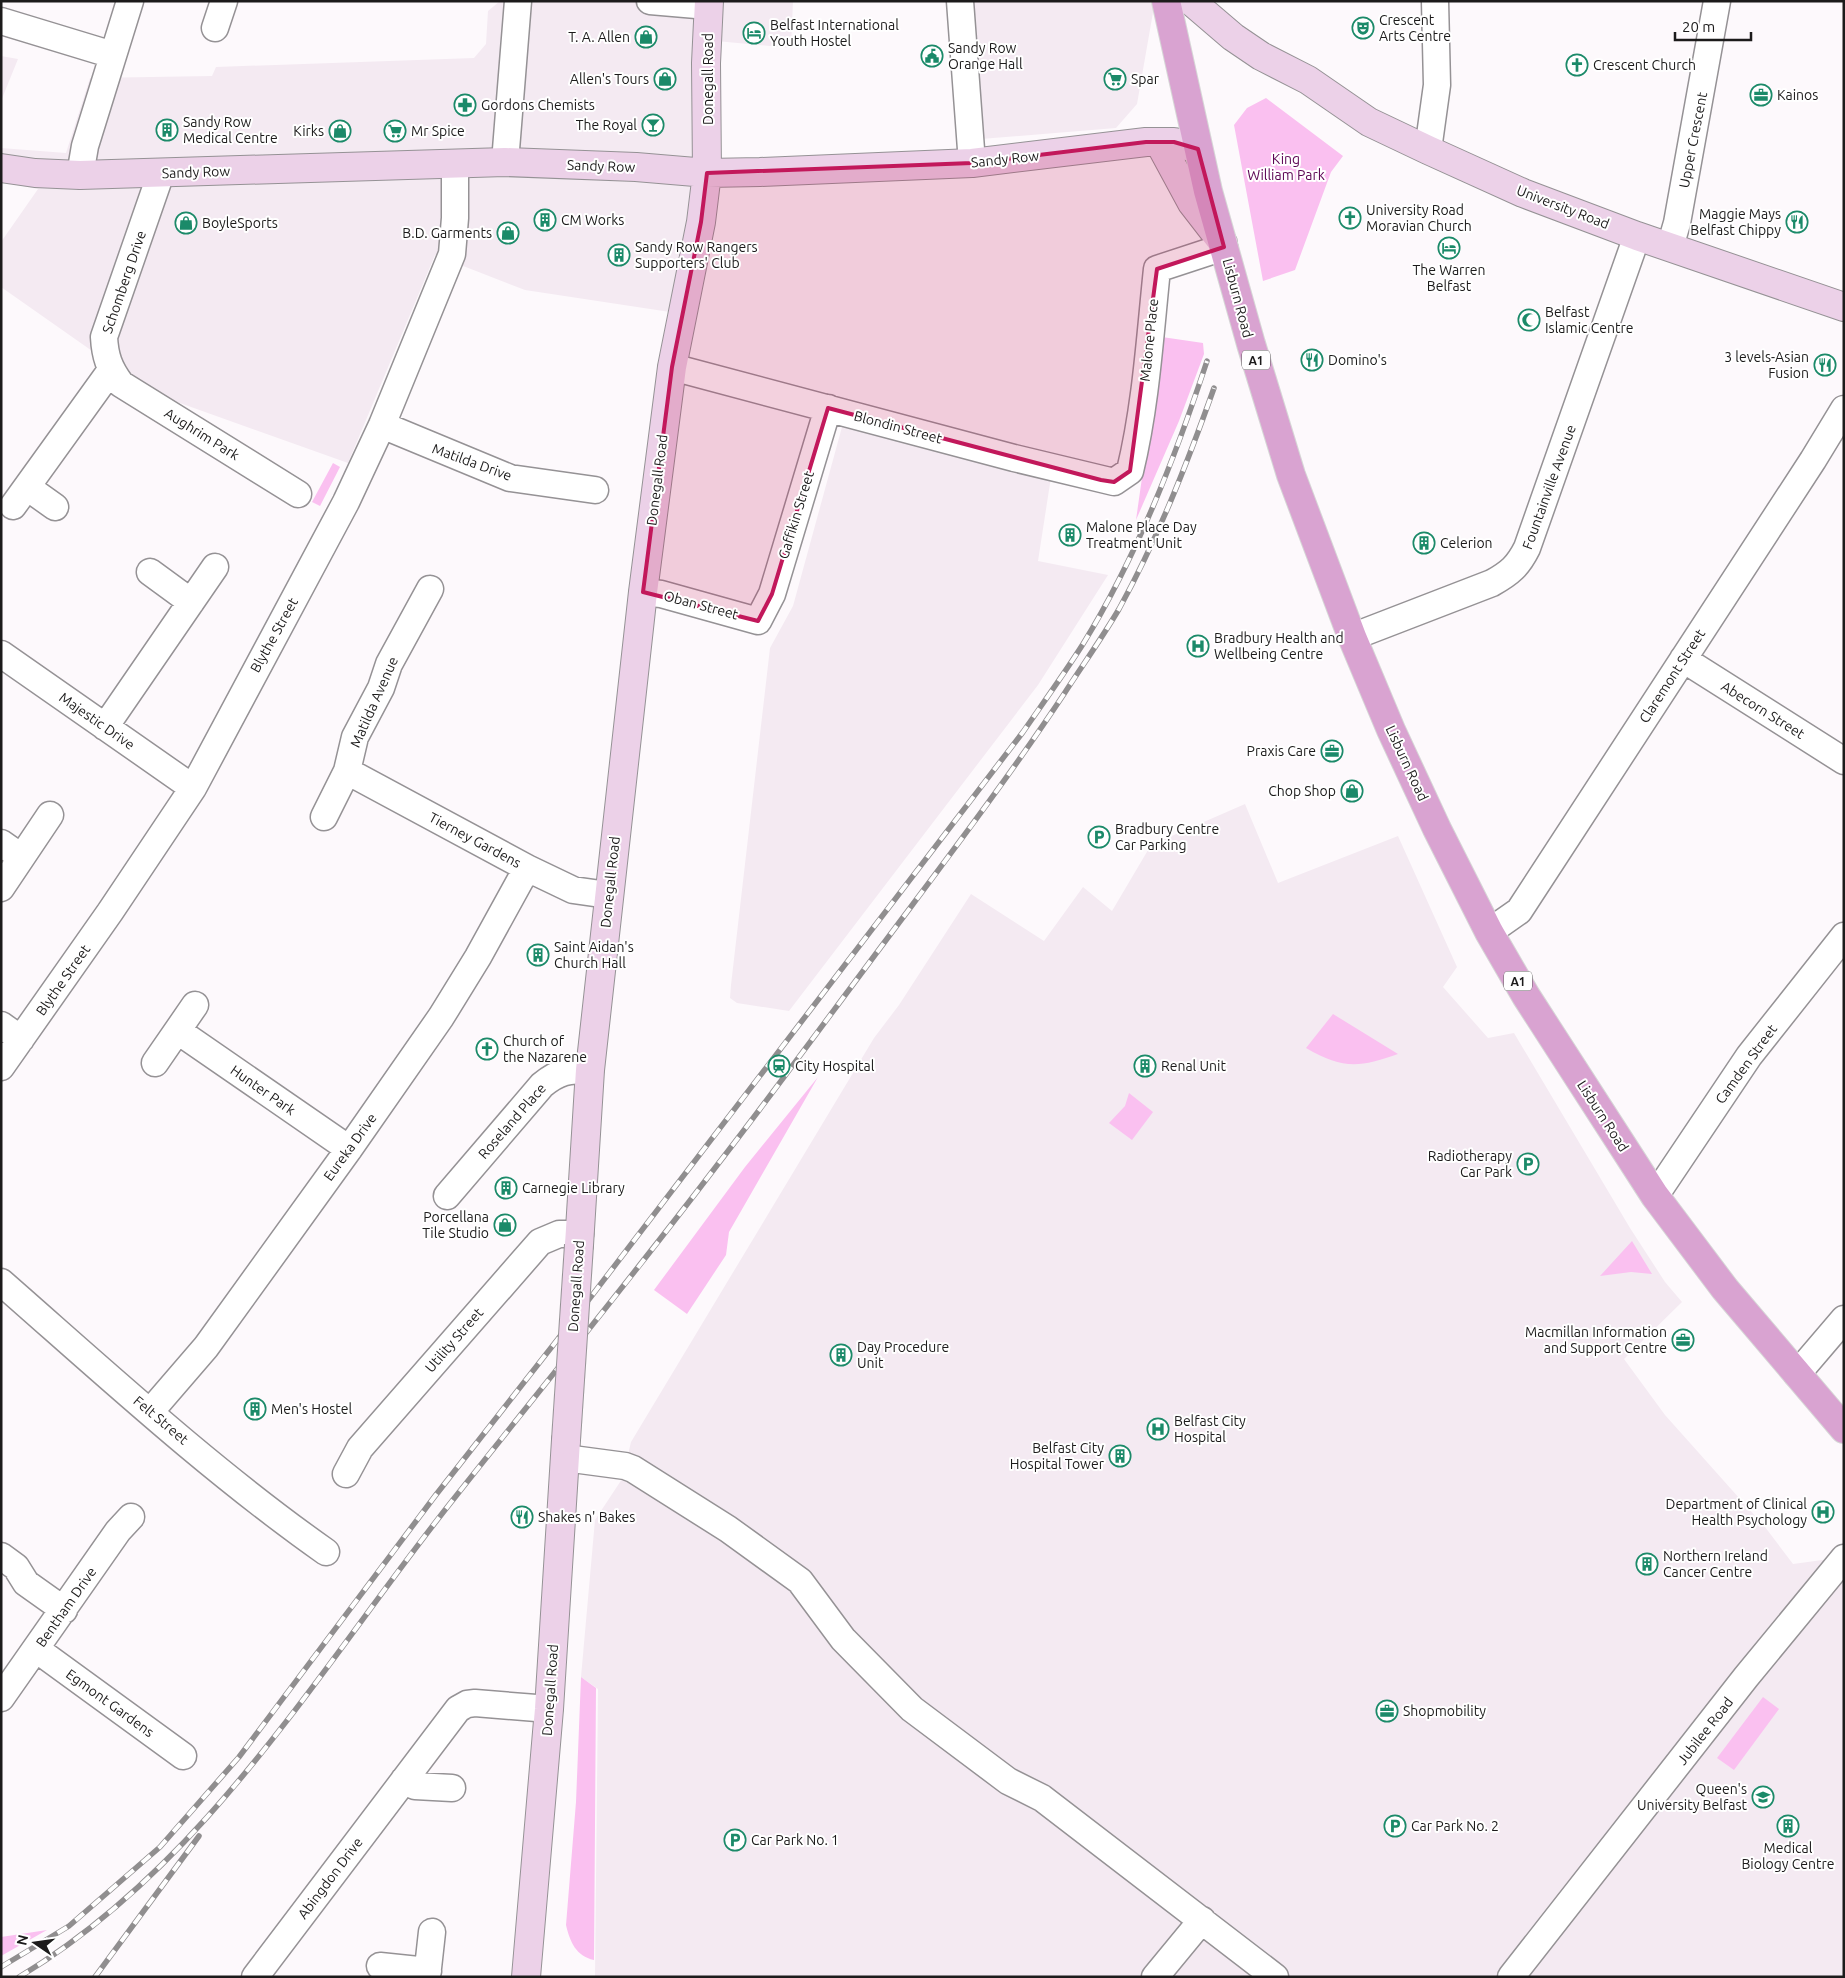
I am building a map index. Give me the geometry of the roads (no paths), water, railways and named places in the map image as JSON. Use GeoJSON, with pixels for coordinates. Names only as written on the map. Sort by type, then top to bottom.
{"type":"FeatureCollection","features":[{"type":"Feature","properties":{"kind":"main road","name":"Lisburn Road"},"geometry":{"type":"LineString","coordinates":[[1166,1],[1198,149],[1223,245],[1291,475],[1352,637],[1391,730],[1489,932],[1526,996],[1655,1196],[1725,1289],[1844,1429]]}},
{"type":"Feature","properties":{"kind":"main road","name":"University Road"},"geometry":{"type":"LineString","coordinates":[[1191,1],[1233,37],[1261,56],[1297,74],[1369,122],[1428,150],[1523,193],[1637,236],[1844,307]]}},
{"type":"Feature","properties":{"kind":"main road","name":"University Road"},"geometry":{"type":"LineString","coordinates":[[1219,1],[1270,40],[1297,74]]}},
{"type":"Feature","properties":{"kind":"main road","name":"Donegall Road"},"geometry":{"type":"LineString","coordinates":[[526,1977],[549,1709],[590,1070],[643,592],[672,367],[701,222],[707,173],[709,3]]}},
{"type":"Feature","properties":{"kind":"main road","name":"Sandy Row"},"geometry":{"type":"LineString","coordinates":[[1,168],[35,173],[80,175],[505,162],[707,173],[972,163],[1159,142],[1174,142],[1198,149]]}},
{"type":"Feature","properties":{"kind":"main road"},"geometry":{"type":"LineString","coordinates":[[1159,142],[1192,203],[1223,245]]}},
{"type":"Feature","properties":{"kind":"street"},"geometry":{"type":"LineString","coordinates":[[80,175],[85,146],[130,1]]}},
{"type":"Feature","properties":{"kind":"street"},"geometry":{"type":"LineString","coordinates":[[215,28],[224,1]]}},
{"type":"Feature","properties":{"kind":"street"},"geometry":{"type":"LineString","coordinates":[[505,162],[518,1]]}},
{"type":"Feature","properties":{"kind":"street"},"geometry":{"type":"LineString","coordinates":[[650,1],[709,3]]}},
{"type":"Feature","properties":{"kind":"street"},"geometry":{"type":"LineString","coordinates":[[960,1],[972,163]]}},
{"type":"Feature","properties":{"kind":"street"},"geometry":{"type":"LineString","coordinates":[[1428,150],[1437,85],[1435,1]]}},
{"type":"Feature","properties":{"kind":"street","name":"Upper Crescent"},"geometry":{"type":"LineString","coordinates":[[1670,247],[1678,222],[1717,1]]}},
{"type":"Feature","properties":{"kind":"street"},"geometry":{"type":"LineString","coordinates":[[1,21],[113,55]]}},
{"type":"Feature","properties":{"kind":"street","name":"Blythe Street"},"geometry":{"type":"LineString","coordinates":[[1,1067],[11,1032],[110,912],[192,788],[331,531],[382,425],[452,254],[455,218],[455,164]]}},
{"type":"Feature","properties":{"kind":"street","name":"Schomberg Drive"},"geometry":{"type":"LineString","coordinates":[[111,370],[105,353],[104,337],[161,172]]}},
{"type":"Feature","properties":{"kind":"street","name":"Fountainville Avenue"},"geometry":{"type":"LineString","coordinates":[[1352,637],[1492,582],[1512,572],[1520,563],[1528,548],[1566,442],[1637,236]]}},
{"type":"Feature","properties":{"kind":"street","name":"Malone Place"},"geometry":{"type":"LineString","coordinates":[[1123,478],[1130,471],[1134,458],[1157,269],[1223,245]]}},
{"type":"Feature","properties":{"kind":"street","name":"Blondin Street"},"geometry":{"type":"LineString","coordinates":[[672,367],[1101,480],[1114,482],[1123,478]]}},
{"type":"Feature","properties":{"kind":"street"},"geometry":{"type":"LineString","coordinates":[[55,507],[20,497],[111,370]]}},
{"type":"Feature","properties":{"kind":"street","name":"Aughrim Park"},"geometry":{"type":"LineString","coordinates":[[111,370],[120,384],[298,494]]}},
{"type":"Feature","properties":{"kind":"street","name":"Gaffikin Street"},"geometry":{"type":"LineString","coordinates":[[758,621],[772,594],[828,408]]}},
{"type":"Feature","properties":{"kind":"street","name":"Claremont Street"},"geometry":{"type":"LineString","coordinates":[[1489,932],[1519,911],[1813,460],[1844,409]]}},
{"type":"Feature","properties":{"kind":"street","name":"Matilda Drive"},"geometry":{"type":"LineString","coordinates":[[382,425],[432,448],[510,478],[595,490]]}},
{"type":"Feature","properties":{"kind":"street"},"geometry":{"type":"LineString","coordinates":[[105,727],[215,567]]}},
{"type":"Feature","properties":{"kind":"street"},"geometry":{"type":"LineString","coordinates":[[150,572],[191,602]]}},
{"type":"Feature","properties":{"kind":"street","name":"Matilda Avenue"},"geometry":{"type":"LineString","coordinates":[[324,818],[347,771],[355,737],[381,688],[389,664],[430,589]]}},
{"type":"Feature","properties":{"kind":"street","name":"Oban Street"},"geometry":{"type":"LineString","coordinates":[[643,592],[661,594],[758,621]]}},
{"type":"Feature","properties":{"kind":"street","name":"Majestic Drive"},"geometry":{"type":"LineString","coordinates":[[1,654],[192,788]]}},
{"type":"Feature","properties":{"kind":"street","name":"Abecorn Street"},"geometry":{"type":"LineString","coordinates":[[1683,658],[1844,760]]}},
{"type":"Feature","properties":{"kind":"street","name":"Tierney Gardens"},"geometry":{"type":"LineString","coordinates":[[347,771],[527,868],[573,890],[608,895]]}},
{"type":"Feature","properties":{"kind":"street"},"geometry":{"type":"LineString","coordinates":[[1,888],[11,850],[50,815]]}},
{"type":"Feature","properties":{"kind":"street","name":"Eureka Drive"},"geometry":{"type":"LineString","coordinates":[[150,1412],[206,1346],[349,1150],[441,1016],[478,957],[527,868]]}},
{"type":"Feature","properties":{"kind":"street","name":"Camden Street"},"geometry":{"type":"LineString","coordinates":[[1655,1196],[1750,1056],[1844,936]]}},
{"type":"Feature","properties":{"kind":"street"},"geometry":{"type":"LineString","coordinates":[[155,1063],[195,1005]]}},
{"type":"Feature","properties":{"kind":"street","name":"Hunter Park"},"geometry":{"type":"LineString","coordinates":[[178,1031],[349,1150]]}},
{"type":"Feature","properties":{"kind":"street","name":"Roseland Place"},"geometry":{"type":"LineString","coordinates":[[447,1196],[542,1085],[555,1074],[572,1070],[590,1070]]}},
{"type":"Feature","properties":{"kind":"street","name":"Utility Street"},"geometry":{"type":"LineString","coordinates":[[346,1474],[360,1448],[540,1242],[559,1234],[579,1240]]}},
{"type":"Feature","properties":{"kind":"street","name":"Felt Street"},"geometry":{"type":"LineString","coordinates":[[2,1285],[150,1412],[286,1524],[326,1552]]}},
{"type":"Feature","properties":{"kind":"street"},"geometry":{"type":"LineString","coordinates":[[1797,1374],[1844,1319]]}},
{"type":"Feature","properties":{"kind":"street"},"geometry":{"type":"LineString","coordinates":[[566,1449],[632,1469],[768,1556],[800,1581],[843,1639],[912,1709],[1008,1781],[1042,1798],[1275,1977]]}},
{"type":"Feature","properties":{"kind":"street","name":"Bentham Drive"},"geometry":{"type":"LineString","coordinates":[[1,1698],[118,1531],[131,1516]]}},
{"type":"Feature","properties":{"kind":"street"},"geometry":{"type":"LineString","coordinates":[[1,1556],[16,1567],[26,1583],[64,1610]]}},
{"type":"Feature","properties":{"kind":"street","name":"Jubilee Road"},"geometry":{"type":"LineString","coordinates":[[1512,1977],[1746,1677],[1844,1558]]}},
{"type":"Feature","properties":{"kind":"street","name":"Egmont Gardens"},"geometry":{"type":"LineString","coordinates":[[36,1649],[183,1756]]}},
{"type":"Feature","properties":{"kind":"street","name":"Abingdon Drive"},"geometry":{"type":"LineString","coordinates":[[255,1977],[458,1709],[467,1704],[475,1703],[549,1709]]}},
{"type":"Feature","properties":{"kind":"street"},"geometry":{"type":"LineString","coordinates":[[404,1780],[416,1786],[452,1788]]}},
{"type":"Feature","properties":{"kind":"street"},"geometry":{"type":"LineString","coordinates":[[1155,1977],[1202,1920]]}},
{"type":"Feature","properties":{"kind":"street"},"geometry":{"type":"LineString","coordinates":[[380,1966],[427,1974],[432,1932]]}},
{"type":"Feature","properties":{"kind":"railway"},"geometry":{"type":"LineString","coordinates":[[1,1967],[69,1926],[160,1847],[239,1757],[435,1496],[590,1298],[1023,732],[1083,644],[1121,576],[1168,470],[1207,361]]}},
{"type":"Feature","properties":{"kind":"railway"},"geometry":{"type":"LineString","coordinates":[[19,1977],[87,1931],[148,1878],[205,1819],[258,1757],[456,1496],[653,1248],[775,1089],[993,796],[1106,631],[1133,582],[1159,528],[1214,388]]}},
{"type":"Feature","properties":{"kind":"railway"},"geometry":{"type":"LineString","coordinates":[[95,1977],[199,1836]]}},
{"type":"Feature","properties":{"kind":"place","name":"Crescent Arts Centre"},"geometry":{"type":"Point","coordinates":[1363,28]}},
{"type":"Feature","properties":{"kind":"place","name":"Belfast International Youth Hostel"},"geometry":{"type":"Point","coordinates":[754,33]}},
{"type":"Feature","properties":{"kind":"place","name":"T. A. Allen"},"geometry":{"type":"Point","coordinates":[646,37]}},
{"type":"Feature","properties":{"kind":"place","name":"Sandy Row Orange Hall"},"geometry":{"type":"Point","coordinates":[932,56]}},
{"type":"Feature","properties":{"kind":"place","name":"Crescent Church"},"geometry":{"type":"Point","coordinates":[1577,65]}},
{"type":"Feature","properties":{"kind":"place","name":"Allen's Tours"},"geometry":{"type":"Point","coordinates":[665,79]}},
{"type":"Feature","properties":{"kind":"place","name":"Spar"},"geometry":{"type":"Point","coordinates":[1115,79]}},
{"type":"Feature","properties":{"kind":"place","name":"Kainos"},"geometry":{"type":"Point","coordinates":[1761,95]}},
{"type":"Feature","properties":{"kind":"place","name":"Gordons Chemists"},"geometry":{"type":"Point","coordinates":[465,105]}},
{"type":"Feature","properties":{"kind":"place","name":"The Royal"},"geometry":{"type":"Point","coordinates":[653,125]}},
{"type":"Feature","properties":{"kind":"place","name":"Sandy Row Medical Centre"},"geometry":{"type":"Point","coordinates":[167,130]}},
{"type":"Feature","properties":{"kind":"place","name":"Kirks"},"geometry":{"type":"Point","coordinates":[340,131]}},
{"type":"Feature","properties":{"kind":"place","name":"Mr Spice"},"geometry":{"type":"Point","coordinates":[395,131]}},
{"type":"Feature","properties":{"kind":"place","name":"University Road Moravian Church"},"geometry":{"type":"Point","coordinates":[1350,218]}},
{"type":"Feature","properties":{"kind":"place","name":"CM Works"},"geometry":{"type":"Point","coordinates":[545,220]}},
{"type":"Feature","properties":{"kind":"place","name":"Maggie Mays Belfast Chippy"},"geometry":{"type":"Point","coordinates":[1797,222]}},
{"type":"Feature","properties":{"kind":"place","name":"BoyleSports"},"geometry":{"type":"Point","coordinates":[186,223]}},
{"type":"Feature","properties":{"kind":"place","name":"B.D. Garments"},"geometry":{"type":"Point","coordinates":[508,233]}},
{"type":"Feature","properties":{"kind":"place","name":"The Warren Belfast"},"geometry":{"type":"Point","coordinates":[1449,248]}},
{"type":"Feature","properties":{"kind":"place","name":"Sandy Row Rangers Supporters' Club"},"geometry":{"type":"Point","coordinates":[619,255]}},
{"type":"Feature","properties":{"kind":"place","name":"Belfast Islamic Centre"},"geometry":{"type":"Point","coordinates":[1529,320]}},
{"type":"Feature","properties":{"kind":"place","name":"Domino's"},"geometry":{"type":"Point","coordinates":[1312,360]}},
{"type":"Feature","properties":{"kind":"place","name":"3 levels-Asian Fusion"},"geometry":{"type":"Point","coordinates":[1825,365]}},
{"type":"Feature","properties":{"kind":"place","name":"Malone Place Day Treatment Unit"},"geometry":{"type":"Point","coordinates":[1070,535]}},
{"type":"Feature","properties":{"kind":"place","name":"Celerion"},"geometry":{"type":"Point","coordinates":[1424,543]}},
{"type":"Feature","properties":{"kind":"place","name":"Bradbury Health and Wellbeing Centre"},"geometry":{"type":"Point","coordinates":[1198,646]}},
{"type":"Feature","properties":{"kind":"place","name":"Praxis Care"},"geometry":{"type":"Point","coordinates":[1332,751]}},
{"type":"Feature","properties":{"kind":"place","name":"Chop Shop"},"geometry":{"type":"Point","coordinates":[1352,791]}},
{"type":"Feature","properties":{"kind":"place","name":"Bradbury Centre Car Parking"},"geometry":{"type":"Point","coordinates":[1099,837]}},
{"type":"Feature","properties":{"kind":"place","name":"Saint Aidan's Church Hall"},"geometry":{"type":"Point","coordinates":[538,955]}},
{"type":"Feature","properties":{"kind":"place","name":"Church of the Nazarene"},"geometry":{"type":"Point","coordinates":[487,1049]}},
{"type":"Feature","properties":{"kind":"place","name":"City Hospital"},"geometry":{"type":"Point","coordinates":[779,1066]}},
{"type":"Feature","properties":{"kind":"place","name":"Renal Unit"},"geometry":{"type":"Point","coordinates":[1145,1066]}},
{"type":"Feature","properties":{"kind":"place","name":"Radiotherapy Car Park"},"geometry":{"type":"Point","coordinates":[1528,1164]}},
{"type":"Feature","properties":{"kind":"place","name":"Carnegie Library"},"geometry":{"type":"Point","coordinates":[506,1188]}},
{"type":"Feature","properties":{"kind":"place","name":"Porcellana Tile Studio"},"geometry":{"type":"Point","coordinates":[505,1225]}},
{"type":"Feature","properties":{"kind":"place","name":"Macmillan Information and Support Centre"},"geometry":{"type":"Point","coordinates":[1683,1340]}},
{"type":"Feature","properties":{"kind":"place","name":"Day Procedure Unit"},"geometry":{"type":"Point","coordinates":[841,1355]}},
{"type":"Feature","properties":{"kind":"place","name":"Men's Hostel"},"geometry":{"type":"Point","coordinates":[255,1409]}},
{"type":"Feature","properties":{"kind":"place","name":"Belfast City Hospital"},"geometry":{"type":"Point","coordinates":[1158,1429]}},
{"type":"Feature","properties":{"kind":"place","name":"Belfast City Hospital Tower"},"geometry":{"type":"Point","coordinates":[1120,1456]}},
{"type":"Feature","properties":{"kind":"place","name":"Department of Clinical Health Psychology"},"geometry":{"type":"Point","coordinates":[1823,1512]}},
{"type":"Feature","properties":{"kind":"place","name":"Shakes n' Bakes"},"geometry":{"type":"Point","coordinates":[522,1517]}},
{"type":"Feature","properties":{"kind":"place","name":"Northern Ireland Cancer Centre"},"geometry":{"type":"Point","coordinates":[1647,1564]}},
{"type":"Feature","properties":{"kind":"place","name":"Shopmobility"},"geometry":{"type":"Point","coordinates":[1387,1711]}},
{"type":"Feature","properties":{"kind":"place","name":"Queen's University Belfast"},"geometry":{"type":"Point","coordinates":[1763,1797]}},
{"type":"Feature","properties":{"kind":"place","name":"Car Park No. 2"},"geometry":{"type":"Point","coordinates":[1395,1826]}},
{"type":"Feature","properties":{"kind":"place","name":"Medical Biology Centre"},"geometry":{"type":"Point","coordinates":[1788,1826]}},
{"type":"Feature","properties":{"kind":"place","name":"Car Park No. 1"},"geometry":{"type":"Point","coordinates":[735,1840]}},
{"type":"Feature","properties":{"kind":"park label","name":"King William Park"},"geometry":{"type":"Point","coordinates":[1286,168]}}]}
